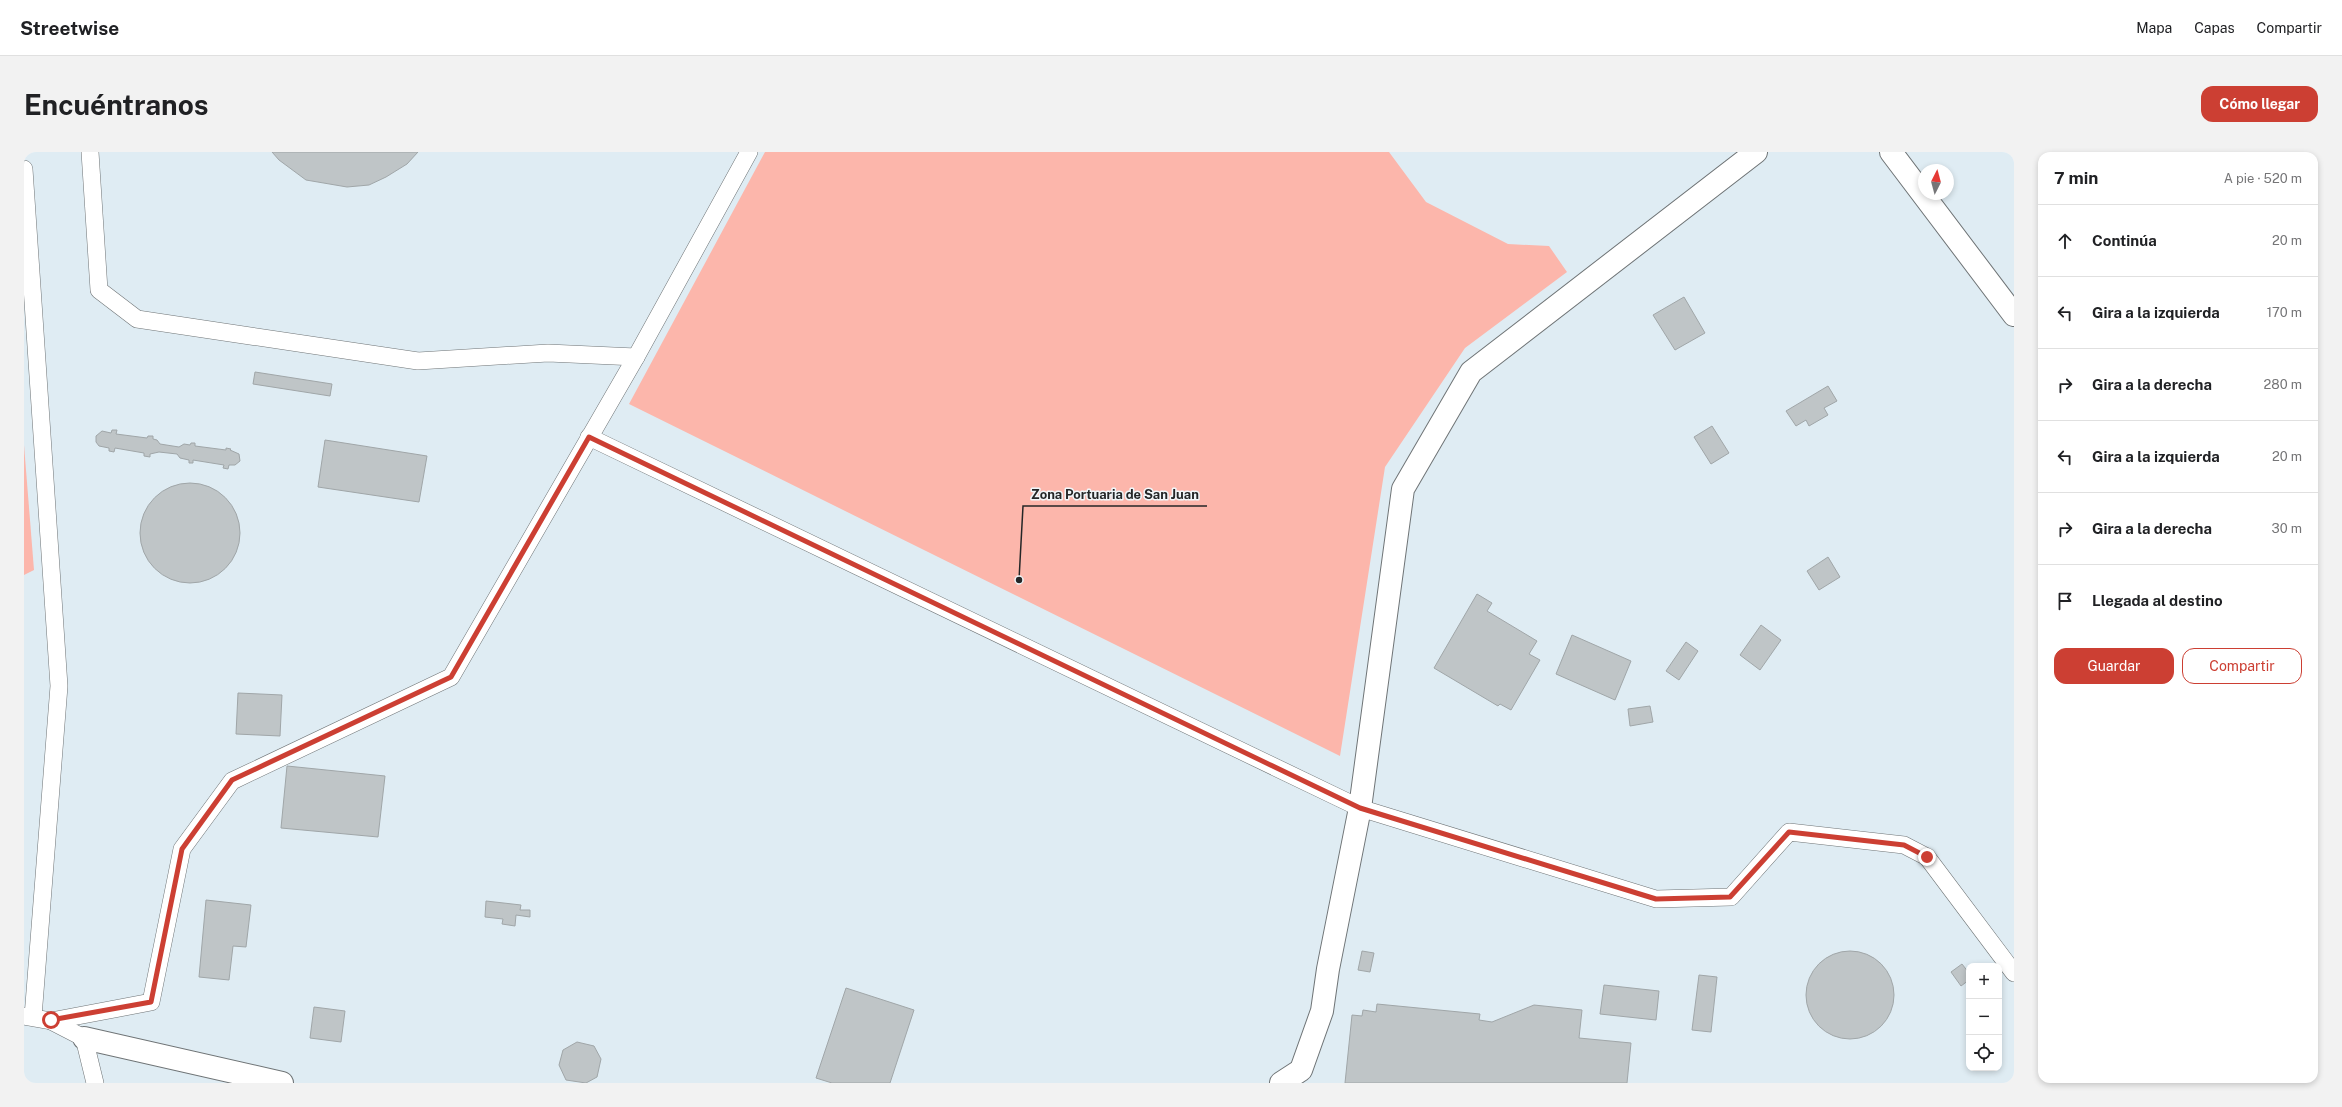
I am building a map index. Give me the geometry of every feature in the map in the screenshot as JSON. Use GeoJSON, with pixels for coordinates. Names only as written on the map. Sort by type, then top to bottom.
{"type":"FeatureCollection","features":[{"type":"Feature","properties":{"kind":"street"},"geometry":{"type":"LineString","coordinates":[[1281,1083],[1301,1070],[1322,1011],[1328,968],[1360,808],[1403,489],[1471,372],[1756,152]]}},
{"type":"Feature","properties":{"kind":"street"},"geometry":{"type":"LineString","coordinates":[[1891,152],[2014,315]]}},
{"type":"Feature","properties":{"kind":"street"},"geometry":{"type":"LineString","coordinates":[[84,1038],[282,1083]]}},
{"type":"Feature","properties":{"kind":"lane"},"geometry":{"type":"LineString","coordinates":[[90,152],[99,290],[137,319],[418,361],[548,353],[636,357]]}},
{"type":"Feature","properties":{"kind":"lane"},"geometry":{"type":"LineString","coordinates":[[51,1020],[151,1002],[182,849],[232,780],[451,677],[636,357],[749,152]]}},
{"type":"Feature","properties":{"kind":"lane"},"geometry":{"type":"LineString","coordinates":[[24,169],[59,686],[28,1016],[51,1020],[84,1038],[95,1083]]}},
{"type":"Feature","properties":{"kind":"lane"},"geometry":{"type":"LineString","coordinates":[[589,437],[1360,808],[1656,899],[1730,897],[1789,832],[1904,845],[1927,857],[2014,973]]}},
{"type":"Feature","properties":{"kind":"shaded area"},"geometry":{"type":"Polygon","coordinates":[[[24,152],[2014,152],[2014,1083],[24,1083],[24,152]]]}},
{"type":"Feature","properties":{"kind":"shaded area"},"geometry":{"type":"Polygon","coordinates":[[[765,152],[1389,152],[1426,202],[1508,244],[1549,246],[1567,272],[1465,348],[1385,467],[1340,756],[629,404],[765,152]]]}},
{"type":"Feature","properties":{"kind":"shaded area"},"geometry":{"type":"Polygon","coordinates":[[[24,445],[34,570],[24,575],[24,445]]]}},
{"type":"Feature","properties":{"kind":"building"},"geometry":{"type":"Polygon","coordinates":[[[272,152],[418,152],[407,164],[386,177],[369,185],[347,187],[306,180],[279,160],[272,152]]]}},
{"type":"Feature","properties":{"kind":"building"},"geometry":{"type":"Polygon","coordinates":[[[1684,297],[1705,333],[1675,350],[1653,315],[1684,297]]]}},
{"type":"Feature","properties":{"kind":"building"},"geometry":{"type":"Polygon","coordinates":[[[255,372],[332,384],[330,396],[253,384],[255,372]]]}},
{"type":"Feature","properties":{"kind":"building"},"geometry":{"type":"Polygon","coordinates":[[[1828,386],[1837,401],[1824,408],[1828,415],[1809,426],[1806,420],[1796,426],[1786,411],[1828,386]]]}},
{"type":"Feature","properties":{"kind":"building"},"geometry":{"type":"Polygon","coordinates":[[[1712,426],[1729,453],[1711,464],[1694,437],[1712,426]]]}},
{"type":"Feature","properties":{"kind":"building"},"geometry":{"type":"Polygon","coordinates":[[[112,430],[117,430],[116,434],[147,438],[148,436],[153,436],[153,439],[157,440],[160,444],[179,447],[184,444],[190,445],[191,443],[195,443],[195,446],[226,450],[226,448],[231,449],[230,450],[239,454],[240,461],[235,465],[229,465],[228,469],[223,468],[224,465],[193,460],[193,463],[189,463],[189,460],[180,458],[177,454],[159,452],[150,454],[150,457],[144,456],[144,453],[115,448],[114,452],[109,451],[109,448],[99,446],[96,442],[96,436],[102,431],[111,433],[112,430]]]}},
{"type":"Feature","properties":{"kind":"building"},"geometry":{"type":"Polygon","coordinates":[[[325,440],[427,456],[419,502],[318,487],[325,440]]]}},
{"type":"Feature","properties":{"kind":"building"},"geometry":{"type":"Polygon","coordinates":[[[190,483],[209,487],[225,498],[236,514],[240,533],[236,552],[225,568],[209,579],[190,583],[171,579],[155,568],[144,552],[140,533],[144,514],[155,498],[171,487],[190,483]]]}},
{"type":"Feature","properties":{"kind":"building"},"geometry":{"type":"Polygon","coordinates":[[[1828,557],[1840,577],[1819,590],[1807,571],[1828,557]]]}},
{"type":"Feature","properties":{"kind":"building"},"geometry":{"type":"Polygon","coordinates":[[[1477,594],[1492,603],[1487,611],[1537,641],[1529,654],[1540,660],[1511,710],[1500,704],[1498,706],[1434,668],[1477,594]]]}},
{"type":"Feature","properties":{"kind":"building"},"geometry":{"type":"Polygon","coordinates":[[[1761,625],[1781,640],[1760,670],[1740,655],[1761,625]]]}},
{"type":"Feature","properties":{"kind":"building"},"geometry":{"type":"Polygon","coordinates":[[[1572,635],[1631,661],[1615,700],[1556,674],[1572,635]]]}},
{"type":"Feature","properties":{"kind":"building"},"geometry":{"type":"Polygon","coordinates":[[[1686,642],[1698,651],[1679,680],[1666,671],[1686,642]]]}},
{"type":"Feature","properties":{"kind":"building"},"geometry":{"type":"Polygon","coordinates":[[[238,693],[282,695],[280,736],[236,734],[238,693]]]}},
{"type":"Feature","properties":{"kind":"building"},"geometry":{"type":"Polygon","coordinates":[[[1650,706],[1653,722],[1630,726],[1628,709],[1650,706]]]}},
{"type":"Feature","properties":{"kind":"building"},"geometry":{"type":"Polygon","coordinates":[[[287,766],[385,776],[378,837],[281,828],[287,766]]]}},
{"type":"Feature","properties":{"kind":"building"},"geometry":{"type":"Polygon","coordinates":[[[206,900],[251,905],[246,947],[233,946],[229,980],[199,977],[206,900]]]}},
{"type":"Feature","properties":{"kind":"building"},"geometry":{"type":"Polygon","coordinates":[[[486,901],[521,905],[520,910],[530,910],[530,917],[516,915],[515,926],[502,924],[503,919],[485,917],[486,901]]]}},
{"type":"Feature","properties":{"kind":"building"},"geometry":{"type":"Polygon","coordinates":[[[1362,951],[1374,953],[1370,972],[1358,970],[1362,951]]]}},
{"type":"Feature","properties":{"kind":"building"},"geometry":{"type":"Polygon","coordinates":[[[1850,951],[1867,955],[1881,964],[1890,978],[1894,995],[1890,1012],[1881,1026],[1867,1035],[1850,1039],[1833,1035],[1819,1026],[1810,1012],[1806,995],[1810,978],[1819,964],[1833,955],[1850,951]]]}},
{"type":"Feature","properties":{"kind":"building"},"geometry":{"type":"Polygon","coordinates":[[[1962,964],[1966,969],[1966,982],[1961,986],[1951,972],[1962,964]]]}},
{"type":"Feature","properties":{"kind":"building"},"geometry":{"type":"Polygon","coordinates":[[[1699,975],[1717,977],[1711,1032],[1692,1030],[1699,975]]]}},
{"type":"Feature","properties":{"kind":"building"},"geometry":{"type":"Polygon","coordinates":[[[1604,985],[1659,991],[1656,1020],[1600,1014],[1604,985]]]}},
{"type":"Feature","properties":{"kind":"building"},"geometry":{"type":"Polygon","coordinates":[[[846,988],[914,1010],[890,1083],[832,1083],[816,1078],[846,988]]]}},
{"type":"Feature","properties":{"kind":"building"},"geometry":{"type":"Polygon","coordinates":[[[1377,1004],[1480,1014],[1479,1020],[1492,1022],[1534,1005],[1582,1010],[1579,1038],[1631,1043],[1627,1083],[1345,1083],[1352,1015],[1362,1016],[1363,1010],[1376,1012],[1377,1004]]]}},
{"type":"Feature","properties":{"kind":"building"},"geometry":{"type":"Polygon","coordinates":[[[314,1007],[345,1011],[341,1042],[310,1038],[314,1007]]]}},
{"type":"Feature","properties":{"kind":"building"},"geometry":{"type":"Polygon","coordinates":[[[577,1042],[594,1046],[601,1059],[597,1077],[586,1083],[566,1080],[559,1065],[563,1050],[577,1042]]]}},
{"type":"Feature","properties":{"kind":"place","name":"Zona Portuaria de San Juan"},"geometry":{"type":"Point","coordinates":[1019,580]}},
{"type":"Feature","properties":{"kind":"route"},"geometry":{"type":"LineString","coordinates":[[51,1020],[151,1002],[182,849],[232,780],[451,677],[589,437],[1360,808],[1656,899],[1730,897],[1789,832],[1904,845],[1927,857]]}}]}
